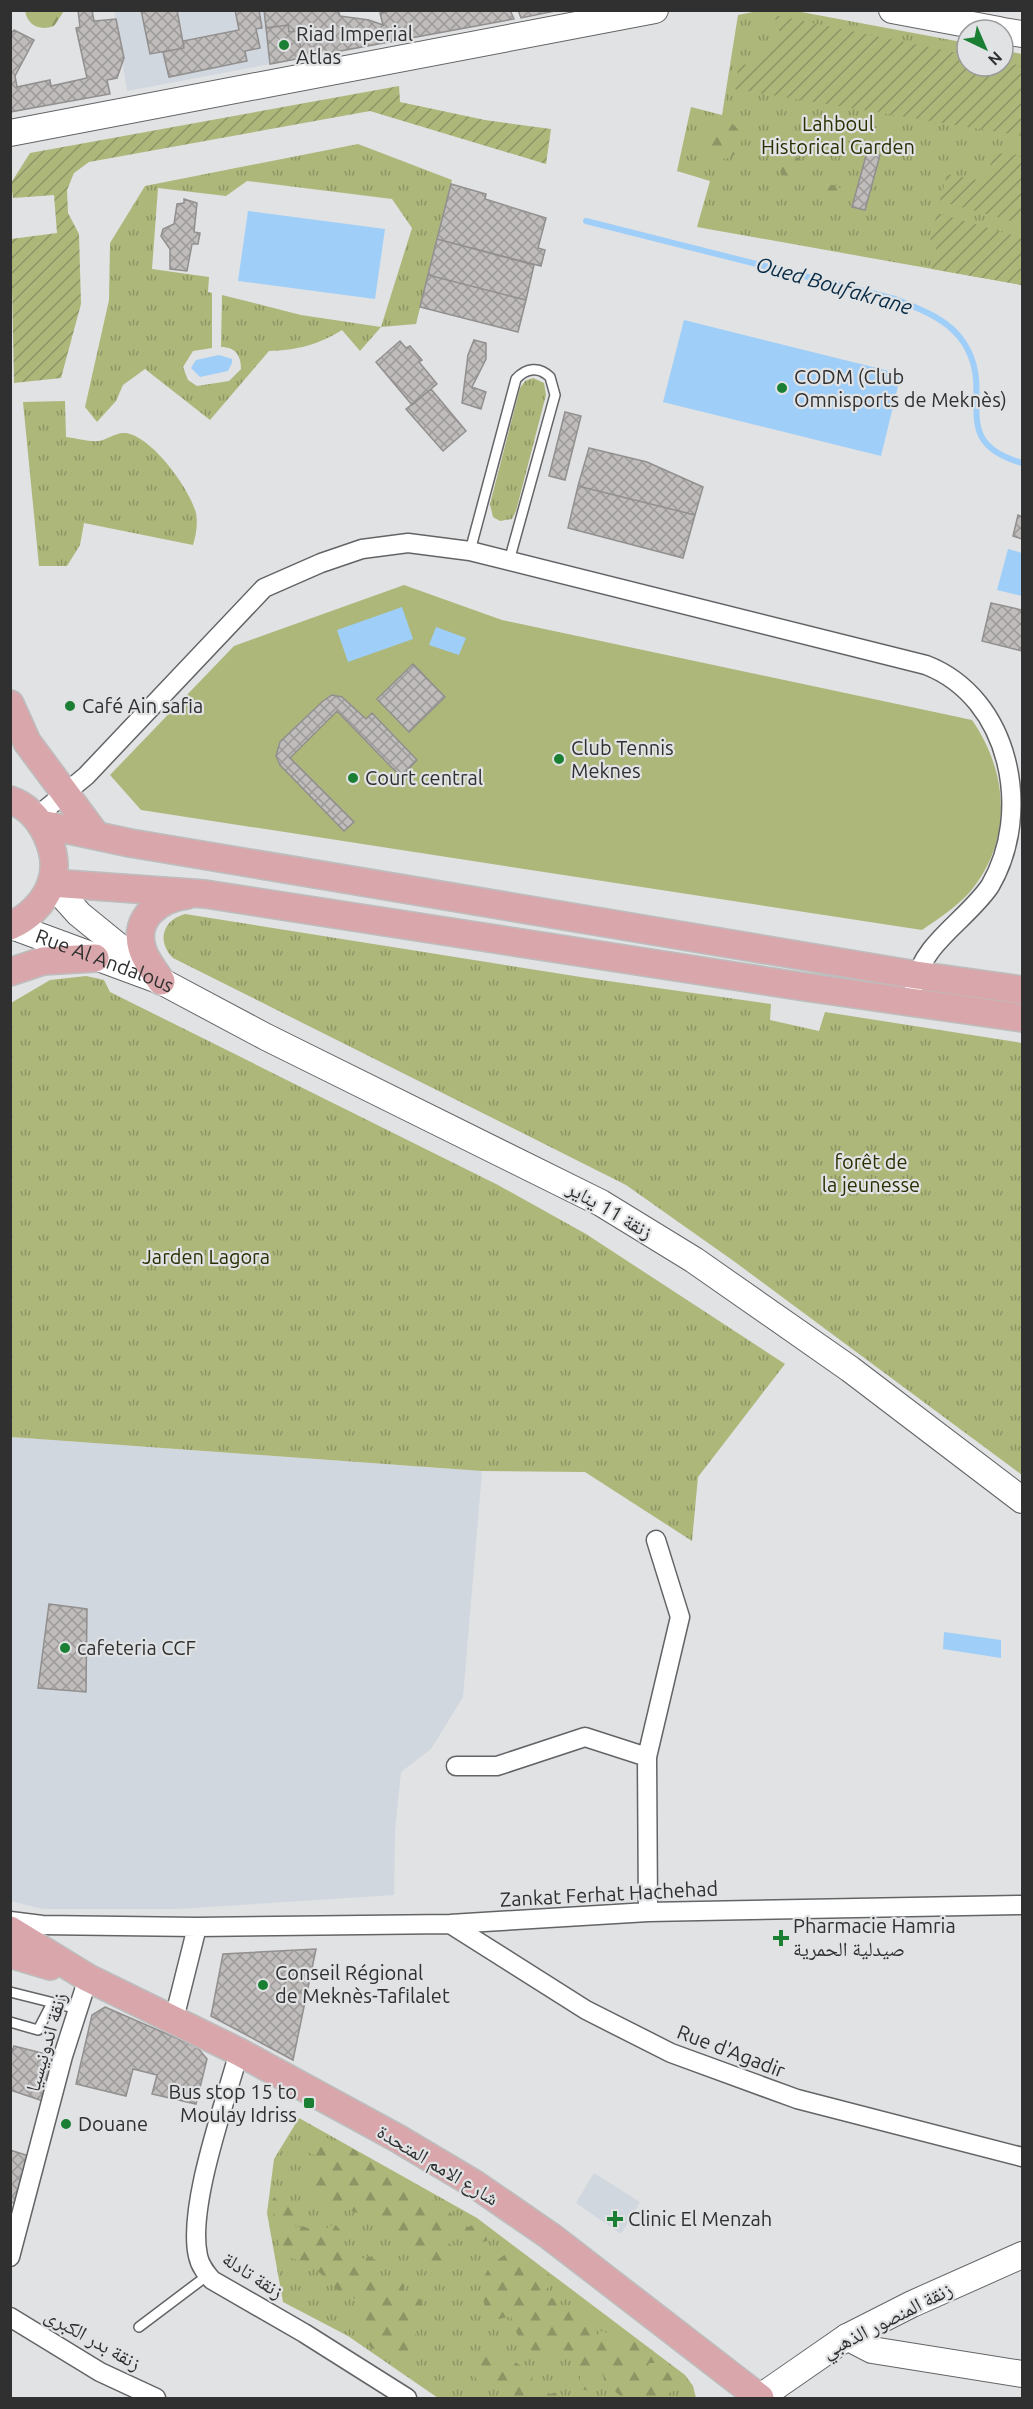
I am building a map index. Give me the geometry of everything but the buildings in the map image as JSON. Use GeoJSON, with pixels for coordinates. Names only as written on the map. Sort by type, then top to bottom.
{"type":"FeatureCollection","features":[{"type":"Feature","properties":{"kind":"main road"},"geometry":{"type":"LineString","coordinates":[[10,133],[655,10]]}},
{"type":"Feature","properties":{"kind":"main road"},"geometry":{"type":"LineString","coordinates":[[892,10],[955,22]]}},
{"type":"Feature","properties":{"kind":"main road"},"geometry":{"type":"LineString","coordinates":[[10,704],[27,742],[96,835]]}},
{"type":"Feature","properties":{"kind":"main road"},"geometry":{"type":"LineString","coordinates":[[11,926],[28,916],[40,903],[51,883],[53,864],[51,845],[38,821],[12,798]]}},
{"type":"Feature","properties":{"kind":"main road"},"geometry":{"type":"LineString","coordinates":[[38,821],[130,843],[916,975],[1023,990]]}},
{"type":"Feature","properties":{"kind":"main road"},"geometry":{"type":"LineString","coordinates":[[51,883],[206,894],[1023,1018]]}},
{"type":"Feature","properties":{"kind":"main road","name":"Rue Al Andalous"},"geometry":{"type":"LineString","coordinates":[[51,883],[79,914],[161,981]]}},
{"type":"Feature","properties":{"kind":"main road"},"geometry":{"type":"LineString","coordinates":[[161,981],[141,947],[144,921],[160,903],[184,895],[206,894]]}},
{"type":"Feature","properties":{"kind":"main road","name":"Rue Al Andalous"},"geometry":{"type":"LineString","coordinates":[[11,926],[161,981]]}},
{"type":"Feature","properties":{"kind":"main road"},"geometry":{"type":"LineString","coordinates":[[10,972],[44,961],[95,958]]}},
{"type":"Feature","properties":{"kind":"main road","name":"زنقة 11 يناير"},"geometry":{"type":"LineString","coordinates":[[161,981],[266,1037],[601,1203],[694,1260],[850,1369],[1023,1500]]}},
{"type":"Feature","properties":{"kind":"main road"},"geometry":{"type":"LineString","coordinates":[[10,1930],[88,1978]]}},
{"type":"Feature","properties":{"kind":"main road"},"geometry":{"type":"LineString","coordinates":[[10,1954],[88,1978]]}},
{"type":"Feature","properties":{"kind":"main road","name":"شارع الامم المتحدة"},"geometry":{"type":"LineString","coordinates":[[88,1978],[239,2052],[386,2132],[476,2185],[550,2236],[759,2398]]}},
{"type":"Feature","properties":{"kind":"main road","name":"زنقة المنصور الذهبي"},"geometry":{"type":"LineString","coordinates":[[759,2398],[847,2337],[912,2304],[1023,2255]]}},
{"type":"Feature","properties":{"kind":"main road"},"geometry":{"type":"LineString","coordinates":[[847,2337],[872,2350],[1023,2374]]}},
{"type":"Feature","properties":{"kind":"street"},"geometry":{"type":"LineString","coordinates":[[38,821],[86,776],[264,588],[321,562],[362,549],[408,543],[470,551],[926,665],[943,671],[965,690],[986,712],[1003,737],[1014,776],[1015,819],[1009,854],[990,886],[966,916],[930,949],[916,975],[910,1002]]}},
{"type":"Feature","properties":{"kind":"street"},"geometry":{"type":"LineString","coordinates":[[648,1912],[647,1757],[680,1617],[656,1540]]}},
{"type":"Feature","properties":{"kind":"street"},"geometry":{"type":"LineString","coordinates":[[456,1766],[497,1766],[585,1737],[647,1757]]}},
{"type":"Feature","properties":{"kind":"street","name":"Zankat Ferhat Hachehad"},"geometry":{"type":"LineString","coordinates":[[10,1921],[42,1925],[197,1927],[450,1924],[648,1912],[1023,1905]]}},
{"type":"Feature","properties":{"kind":"street","name":"Rue d'Agadir"},"geometry":{"type":"LineString","coordinates":[[450,1924],[586,2010],[671,2052],[797,2099],[1023,2157]]}},
{"type":"Feature","properties":{"kind":"street"},"geometry":{"type":"LineString","coordinates":[[174,2019],[197,1927]]}},
{"type":"Feature","properties":{"kind":"street","name":"زنقة اندونيسيا"},"geometry":{"type":"LineString","coordinates":[[10,2257],[88,1978]]}},
{"type":"Feature","properties":{"kind":"street","name":"زنقة تادلة"},"geometry":{"type":"LineString","coordinates":[[239,2052],[199,2198],[196,2239],[198,2257],[212,2280],[304,2333],[407,2398]]}},
{"type":"Feature","properties":{"kind":"street","name":"زنقة بدر الكبرى"},"geometry":{"type":"LineString","coordinates":[[10,2318],[100,2372],[156,2398]]}},
{"type":"Feature","properties":{"kind":"lane"},"geometry":{"type":"LineString","coordinates":[[470,551],[516,379],[526,371],[540,370],[550,376],[555,395],[509,561]]}},
{"type":"Feature","properties":{"kind":"lane"},"geometry":{"type":"LineString","coordinates":[[10,1992],[78,2009]]}},
{"type":"Feature","properties":{"kind":"lane"},"geometry":{"type":"LineString","coordinates":[[10,2022],[39,2030],[52,2003]]}},
{"type":"Feature","properties":{"kind":"lane"},"geometry":{"type":"LineString","coordinates":[[139,2327],[208,2275]]}},
{"type":"Feature","properties":{"kind":"shaded area"},"geometry":{"type":"Polygon","coordinates":[[[114,11],[264,11],[270,64],[127,91],[114,11]]]}},
{"type":"Feature","properties":{"kind":"shaded area"},"geometry":{"type":"Polygon","coordinates":[[[11,1437],[482,1471],[463,1697],[431,1749],[401,1772],[395,1830],[394,1895],[177,1909],[42,1909],[11,1901],[11,1437]]]}},
{"type":"Feature","properties":{"kind":"shaded area","name":"Clinic El Menzah"},"geometry":{"type":"Polygon","coordinates":[[[594,2173],[640,2202],[621,2234],[576,2203],[594,2173]]]}},
{"type":"Feature","properties":{"kind":"green space"},"geometry":{"type":"Polygon","coordinates":[[[25,10],[64,11],[54,26],[44,28],[32,24],[25,10]]]}},
{"type":"Feature","properties":{"kind":"green space","name":"Lahboul Historical Garden"},"geometry":{"type":"Polygon","coordinates":[[[758,11],[796,11],[955,41],[955,78],[1015,78],[1015,53],[1022,54],[1022,285],[697,227],[710,181],[677,171],[691,107],[722,115],[738,15],[758,11]]]}},
{"type":"Feature","properties":{"kind":"green space"},"geometry":{"type":"Polygon","coordinates":[[[774,15],[955,53],[955,78],[1015,78],[1015,66],[1022,67],[1022,136],[734,89],[739,65],[753,64],[780,33],[774,15]]]}},
{"type":"Feature","properties":{"kind":"green space"},"geometry":{"type":"Polygon","coordinates":[[[399,86],[400,102],[485,120],[551,129],[546,164],[370,111],[89,162],[74,173],[67,190],[68,213],[79,234],[81,304],[61,378],[14,383],[11,239],[57,233],[54,195],[13,198],[11,183],[30,153],[399,86]]]}},
{"type":"Feature","properties":{"kind":"green space"},"geometry":{"type":"Polygon","coordinates":[[[722,121],[729,122],[735,127],[740,133],[740,147],[735,153],[729,158],[722,159],[715,158],[709,153],[704,147],[703,140],[704,133],[709,127],[715,122],[722,121]]]}},
{"type":"Feature","properties":{"kind":"green space"},"geometry":{"type":"Polygon","coordinates":[[[358,144],[452,180],[416,324],[381,327],[360,351],[342,330],[307,346],[269,351],[210,420],[145,369],[123,385],[116,401],[97,422],[85,407],[109,300],[110,243],[145,186],[358,144]],[[247,181],[226,196],[158,188],[152,269],[209,277],[208,292],[212,293],[212,348],[193,351],[183,367],[188,380],[197,386],[229,381],[241,369],[237,353],[221,347],[222,295],[301,315],[381,327],[412,228],[392,199],[247,181]]]}},
{"type":"Feature","properties":{"kind":"green space"},"geometry":{"type":"Polygon","coordinates":[[[993,152],[1022,157],[1022,224],[940,201],[947,174],[987,182],[993,152]]]}},
{"type":"Feature","properties":{"kind":"green space"},"geometry":{"type":"Polygon","coordinates":[[[792,156],[797,157],[803,163],[803,173],[797,179],[792,180],[787,179],[781,173],[780,168],[781,163],[787,157],[792,156]]]}},
{"type":"Feature","properties":{"kind":"green space"},"geometry":{"type":"Polygon","coordinates":[[[832,185],[840,188],[843,196],[840,204],[832,207],[824,204],[821,196],[824,188],[832,185]]]}},
{"type":"Feature","properties":{"kind":"green space"},"geometry":{"type":"Polygon","coordinates":[[[937,213],[1022,238],[1022,285],[932,269],[937,244],[930,241],[937,213]]]}},
{"type":"Feature","properties":{"kind":"green space"},"geometry":{"type":"Polygon","coordinates":[[[533,378],[544,383],[546,395],[516,511],[512,519],[500,521],[493,517],[490,504],[520,388],[525,381],[533,378]]]}},
{"type":"Feature","properties":{"kind":"green space"},"geometry":{"type":"Polygon","coordinates":[[[65,401],[66,437],[98,441],[125,433],[146,443],[168,465],[186,491],[196,513],[193,545],[84,523],[80,545],[67,566],[39,566],[23,402],[65,401]]]}},
{"type":"Feature","properties":{"kind":"green space","name":"Club Tennis Meknes"},"geometry":{"type":"Polygon","coordinates":[[[404,585],[502,620],[972,720],[993,762],[999,785],[1001,807],[999,830],[993,852],[983,873],[969,893],[922,930],[141,810],[110,775],[234,646],[404,585]]]}},
{"type":"Feature","properties":{"kind":"green space","name":"forêt de la jeunesse"},"geometry":{"type":"Polygon","coordinates":[[[185,914],[587,978],[771,1004],[770,1020],[819,1031],[825,1012],[1022,1043],[1022,1475],[735,1262],[626,1185],[173,958],[165,945],[164,932],[171,921],[185,914]]]}},
{"type":"Feature","properties":{"kind":"green space","name":"Jarden Lagora"},"geometry":{"type":"Polygon","coordinates":[[[86,976],[104,980],[110,992],[498,1185],[586,1234],[785,1364],[698,1477],[692,1541],[585,1472],[482,1471],[11,1437],[11,1003],[50,980],[86,976]]]}},
{"type":"Feature","properties":{"kind":"green space"},"geometry":{"type":"Polygon","coordinates":[[[299,2118],[477,2218],[685,2375],[693,2386],[696,2398],[438,2398],[348,2336],[283,2302],[267,2213],[274,2159],[299,2118]]]}},
{"type":"Feature","properties":{"kind":"green space"},"geometry":{"type":"Polygon","coordinates":[[[323,2135],[355,2150],[381,2171],[392,2173],[405,2186],[416,2189],[444,2207],[451,2213],[456,2224],[462,2222],[468,2227],[477,2223],[488,2233],[487,2241],[480,2243],[469,2235],[460,2239],[445,2233],[443,2237],[452,2246],[446,2258],[436,2266],[412,2257],[402,2250],[395,2239],[386,2235],[380,2228],[373,2211],[356,2213],[341,2204],[334,2207],[327,2204],[321,2196],[310,2196],[299,2188],[297,2177],[323,2163],[322,2159],[308,2152],[316,2136],[323,2135]]]}},
{"type":"Feature","properties":{"kind":"green space"},"geometry":{"type":"Polygon","coordinates":[[[282,2196],[295,2216],[296,2229],[302,2226],[319,2232],[335,2224],[340,2230],[340,2246],[349,2261],[358,2262],[368,2256],[376,2260],[378,2268],[374,2272],[377,2277],[390,2282],[395,2275],[402,2274],[404,2290],[420,2299],[424,2308],[415,2334],[419,2339],[412,2348],[414,2352],[408,2365],[402,2367],[391,2358],[394,2348],[389,2344],[373,2349],[365,2342],[362,2325],[352,2323],[351,2316],[360,2308],[373,2306],[373,2300],[358,2300],[338,2291],[308,2261],[289,2257],[281,2250],[278,2230],[274,2225],[276,2215],[270,2212],[273,2198],[282,2196]]]}},
{"type":"Feature","properties":{"kind":"green space"},"geometry":{"type":"Polygon","coordinates":[[[511,2251],[536,2264],[555,2283],[547,2288],[545,2297],[556,2299],[559,2305],[580,2306],[588,2310],[594,2319],[589,2325],[593,2326],[596,2337],[601,2331],[610,2334],[619,2346],[620,2340],[627,2335],[656,2359],[655,2363],[649,2363],[647,2369],[665,2371],[676,2377],[680,2388],[669,2393],[669,2398],[623,2398],[605,2383],[601,2369],[596,2369],[596,2383],[591,2391],[580,2389],[580,2364],[563,2355],[544,2355],[525,2348],[515,2330],[511,2316],[499,2319],[488,2315],[482,2294],[484,2277],[488,2270],[511,2251]]]}},
{"type":"Feature","properties":{"kind":"green space"},"geometry":{"type":"Polygon","coordinates":[[[497,2351],[533,2373],[531,2389],[541,2384],[547,2388],[549,2394],[559,2392],[565,2398],[508,2398],[504,2393],[480,2384],[469,2368],[471,2363],[480,2355],[497,2351]]]}},
{"type":"Feature","properties":{"kind":"water"},"geometry":{"type":"Polygon","coordinates":[[[248,211],[385,229],[375,299],[238,281],[248,211]]]}},
{"type":"Feature","properties":{"kind":"water","name":"CODM (Club Omnisports de Meknès)"},"geometry":{"type":"Polygon","coordinates":[[[684,320],[901,374],[881,456],[663,402],[684,320]]]}},
{"type":"Feature","properties":{"kind":"water"},"geometry":{"type":"Polygon","coordinates":[[[219,355],[232,359],[228,371],[200,377],[191,368],[196,360],[219,355]]]}},
{"type":"Feature","properties":{"kind":"water"},"geometry":{"type":"Polygon","coordinates":[[[1008,549],[1022,553],[1022,596],[997,590],[1008,549]]]}},
{"type":"Feature","properties":{"kind":"water"},"geometry":{"type":"Polygon","coordinates":[[[402,607],[413,639],[348,662],[337,630],[402,607]]]}},
{"type":"Feature","properties":{"kind":"water"},"geometry":{"type":"Polygon","coordinates":[[[436,627],[466,638],[459,655],[429,645],[436,627]]]}},
{"type":"Feature","properties":{"kind":"water"},"geometry":{"type":"Polygon","coordinates":[[[944,1632],[1001,1640],[1001,1658],[943,1649],[944,1632]]]}},
{"type":"Feature","properties":{"kind":"waterway","name":"Oued Boufakrane"},"geometry":{"type":"LineString","coordinates":[[586,221],[895,299],[933,316],[958,335],[973,362],[976,380],[976,414],[985,442],[999,454],[1022,463]]}},
{"type":"Feature","properties":{"kind":"place","name":"Riad Imperial Atlas"},"geometry":{"type":"Point","coordinates":[284,45]}},
{"type":"Feature","properties":{"kind":"place","name":"CODM (Club Omnisports de Meknès)"},"geometry":{"type":"Point","coordinates":[782,388]}},
{"type":"Feature","properties":{"kind":"place","name":"Café Ain safia"},"geometry":{"type":"Point","coordinates":[70,706]}},
{"type":"Feature","properties":{"kind":"place","name":"Club Tennis Meknes"},"geometry":{"type":"Point","coordinates":[559,759]}},
{"type":"Feature","properties":{"kind":"place","name":"Court central"},"geometry":{"type":"Point","coordinates":[353,778]}},
{"type":"Feature","properties":{"kind":"place","name":"cafeteria CCF"},"geometry":{"type":"Point","coordinates":[65,1648]}},
{"type":"Feature","properties":{"kind":"place","name":"Pharmacie Hamria صيدلية الحمرية"},"geometry":{"type":"Point","coordinates":[781,1938]}},
{"type":"Feature","properties":{"kind":"place","name":"Conseil Régional de Meknès-Tafilalet"},"geometry":{"type":"Point","coordinates":[263,1985]}},
{"type":"Feature","properties":{"kind":"place","name":"Bus stop 15 to Moulay Idriss"},"geometry":{"type":"Point","coordinates":[309,2103]}},
{"type":"Feature","properties":{"kind":"place","name":"Douane"},"geometry":{"type":"Point","coordinates":[66,2124]}},
{"type":"Feature","properties":{"kind":"place","name":"Clinic El Menzah"},"geometry":{"type":"Point","coordinates":[615,2219]}}]}
